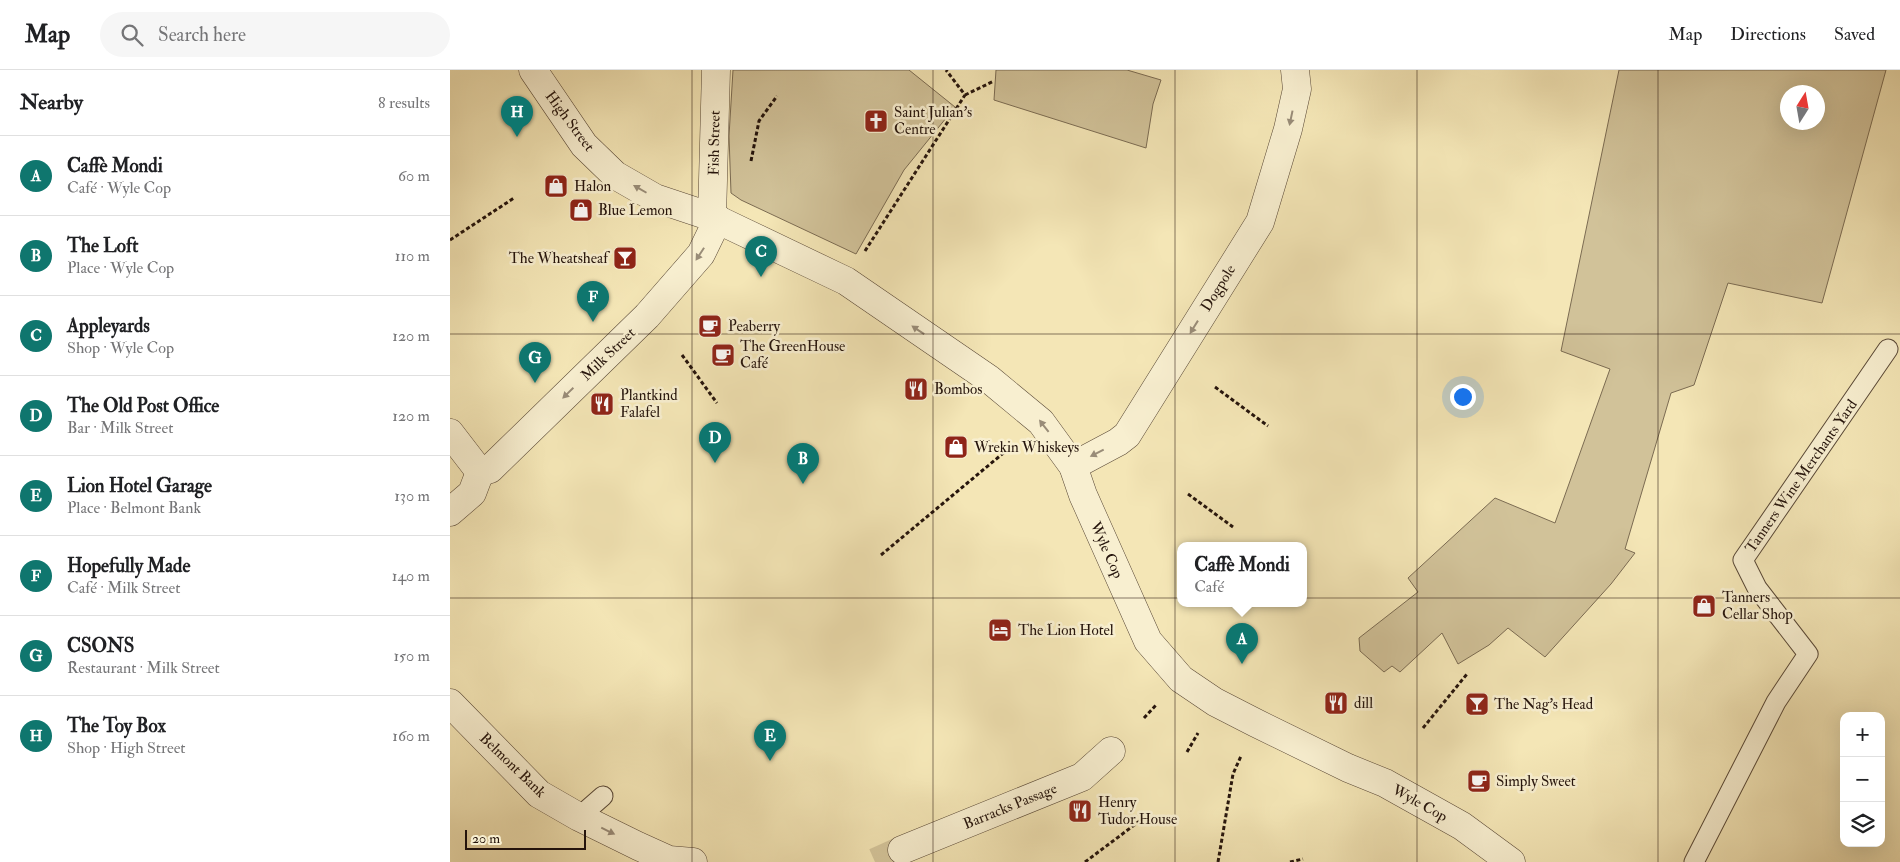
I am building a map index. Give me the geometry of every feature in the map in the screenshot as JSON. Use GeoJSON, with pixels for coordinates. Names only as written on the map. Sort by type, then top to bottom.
{"type":"FeatureCollection","features":[{"type":"Feature","properties":{"kind":"street","name":"High Street"},"geometry":{"type":"LineString","coordinates":[[533,70],[584,145],[615,175],[655,198],[715,218]]}},
{"type":"Feature","properties":{"kind":"street","name":"Fish Street"},"geometry":{"type":"LineString","coordinates":[[715,218],[716,70]]}},
{"type":"Feature","properties":{"kind":"street","name":"Dogpole"},"geometry":{"type":"LineString","coordinates":[[1072,466],[1118,442],[1127,435],[1260,222],[1288,129],[1296,89],[1295,70]]}},
{"type":"Feature","properties":{"kind":"street","name":"Wyle Cop"},"geometry":{"type":"LineString","coordinates":[[715,218],[846,281],[989,379],[1041,422],[1072,466],[1083,496],[1148,641],[1182,679],[1216,702],[1256,723],[1348,768],[1385,783],[1462,826],[1511,862]]}},
{"type":"Feature","properties":{"kind":"street","name":"Milk Street"},"geometry":{"type":"LineString","coordinates":[[480,472],[490,469],[647,316],[701,254],[715,218]]}},
{"type":"Feature","properties":{"kind":"street"},"geometry":{"type":"LineString","coordinates":[[450,433],[480,472],[472,493],[450,512]]}},
{"type":"Feature","properties":{"kind":"street","name":"Belmont Bank"},"geometry":{"type":"LineString","coordinates":[[450,702],[539,794],[578,816],[677,861]]}},
{"type":"Feature","properties":{"kind":"street","name":"Barracks Passage"},"geometry":{"type":"LineString","coordinates":[[902,850],[1082,776],[1111,750]]}},
{"type":"Feature","properties":{"kind":"lane","name":"Tanners Wine Merchants Yard"},"geometry":{"type":"LineString","coordinates":[[1694,862],[1776,702],[1808,654],[1757,588],[1743,560],[1888,349]]}},
{"type":"Feature","properties":{"kind":"lane"},"geometry":{"type":"LineString","coordinates":[[578,816],[603,796]]}},
{"type":"Feature","properties":{"kind":"path"},"geometry":{"type":"LineString","coordinates":[[946,70],[965,95]]}},
{"type":"Feature","properties":{"kind":"path"},"geometry":{"type":"LineString","coordinates":[[861,258],[965,95],[994,81]]}},
{"type":"Feature","properties":{"kind":"path"},"geometry":{"type":"LineString","coordinates":[[752,155],[759,121],[777,96]]}},
{"type":"Feature","properties":{"kind":"path"},"geometry":{"type":"LineString","coordinates":[[450,240],[514,198]]}},
{"type":"Feature","properties":{"kind":"path"},"geometry":{"type":"LineString","coordinates":[[682,355],[717,403]]}},
{"type":"Feature","properties":{"kind":"path"},"geometry":{"type":"LineString","coordinates":[[1215,387],[1268,426]]}},
{"type":"Feature","properties":{"kind":"path"},"geometry":{"type":"LineString","coordinates":[[881,555],[1041,422]]}},
{"type":"Feature","properties":{"kind":"path"},"geometry":{"type":"LineString","coordinates":[[1188,494],[1233,527]]}},
{"type":"Feature","properties":{"kind":"path"},"geometry":{"type":"LineString","coordinates":[[1423,728],[1468,674]]}},
{"type":"Feature","properties":{"kind":"path"},"geometry":{"type":"LineString","coordinates":[[1218,862],[1233,774],[1256,723]]}},
{"type":"Feature","properties":{"kind":"path"},"geometry":{"type":"LineString","coordinates":[[1084,862],[1149,814]]}},
{"type":"Feature","properties":{"kind":"path"},"geometry":{"type":"LineString","coordinates":[[1290,862],[1303,859]]}},
{"type":"Feature","properties":{"kind":"shaded area"},"geometry":{"type":"Polygon","coordinates":[[[733,70],[909,70],[955,107],[904,170],[856,254],[741,200],[731,193],[729,136],[733,70]]]}},
{"type":"Feature","properties":{"kind":"shaded area"},"geometry":{"type":"Polygon","coordinates":[[[996,70],[1127,70],[1161,80],[1153,104],[1146,148],[994,100],[996,70]]]}},
{"type":"Feature","properties":{"kind":"shaded area"},"geometry":{"type":"Polygon","coordinates":[[[1619,70],[1886,70],[1822,303],[1728,283],[1694,385],[1671,393],[1625,549],[1635,553],[1611,584],[1545,657],[1508,628],[1489,645],[1458,664],[1442,633],[1400,672],[1392,666],[1384,672],[1360,651],[1359,638],[1418,592],[1408,578],[1495,498],[1555,523],[1610,369],[1561,351],[1619,70]]]}},
{"type":"Feature","properties":{"kind":"tunnel"},"geometry":{"type":"LineString","coordinates":[[875,862],[902,850]]}},
{"type":"Feature","properties":{"kind":"place","name":"Saint Julian's Centre"},"geometry":{"type":"Point","coordinates":[876,121]}},
{"type":"Feature","properties":{"kind":"place","name":"The Toy Box"},"geometry":{"type":"Point","coordinates":[517,137]}},
{"type":"Feature","properties":{"kind":"place","name":"Halon"},"geometry":{"type":"Point","coordinates":[556,186]}},
{"type":"Feature","properties":{"kind":"place","name":"Blue Lemon"},"geometry":{"type":"Point","coordinates":[581,210]}},
{"type":"Feature","properties":{"kind":"place","name":"The Wheatsheaf"},"geometry":{"type":"Point","coordinates":[625,258]}},
{"type":"Feature","properties":{"kind":"place","name":"Appleyards"},"geometry":{"type":"Point","coordinates":[761,277]}},
{"type":"Feature","properties":{"kind":"place","name":"Hopefully Made"},"geometry":{"type":"Point","coordinates":[593,322]}},
{"type":"Feature","properties":{"kind":"place","name":"Peaberry"},"geometry":{"type":"Point","coordinates":[710,326]}},
{"type":"Feature","properties":{"kind":"place","name":"The GreenHouse Café"},"geometry":{"type":"Point","coordinates":[723,355]}},
{"type":"Feature","properties":{"kind":"place","name":"CSONS"},"geometry":{"type":"Point","coordinates":[535,383]}},
{"type":"Feature","properties":{"kind":"place","name":"Bombos"},"geometry":{"type":"Point","coordinates":[916,389]}},
{"type":"Feature","properties":{"kind":"place","name":"Plantkind Falafel"},"geometry":{"type":"Point","coordinates":[602,404]}},
{"type":"Feature","properties":{"kind":"place","name":"Wrekin Whiskeys"},"geometry":{"type":"Point","coordinates":[956,447]}},
{"type":"Feature","properties":{"kind":"place","name":"The Old Post Office"},"geometry":{"type":"Point","coordinates":[715,463]}},
{"type":"Feature","properties":{"kind":"place","name":"The Loft"},"geometry":{"type":"Point","coordinates":[803,484]}},
{"type":"Feature","properties":{"kind":"place","name":"Tanners Cellar Shop"},"geometry":{"type":"Point","coordinates":[1704,606]}},
{"type":"Feature","properties":{"kind":"place","name":"The Lion Hotel"},"geometry":{"type":"Point","coordinates":[1000,630]}},
{"type":"Feature","properties":{"kind":"place","name":"Caffè Mondi"},"geometry":{"type":"Point","coordinates":[1242,664]}},
{"type":"Feature","properties":{"kind":"place","name":"dill"},"geometry":{"type":"Point","coordinates":[1336,703]}},
{"type":"Feature","properties":{"kind":"place","name":"The Nag's Head"},"geometry":{"type":"Point","coordinates":[1477,704]}},
{"type":"Feature","properties":{"kind":"place","name":"Lion Hotel Garage"},"geometry":{"type":"Point","coordinates":[770,761]}},
{"type":"Feature","properties":{"kind":"place","name":"Simply Sweet"},"geometry":{"type":"Point","coordinates":[1479,781]}},
{"type":"Feature","properties":{"kind":"place","name":"Henry Tudor House"},"geometry":{"type":"Point","coordinates":[1080,811]}}]}
